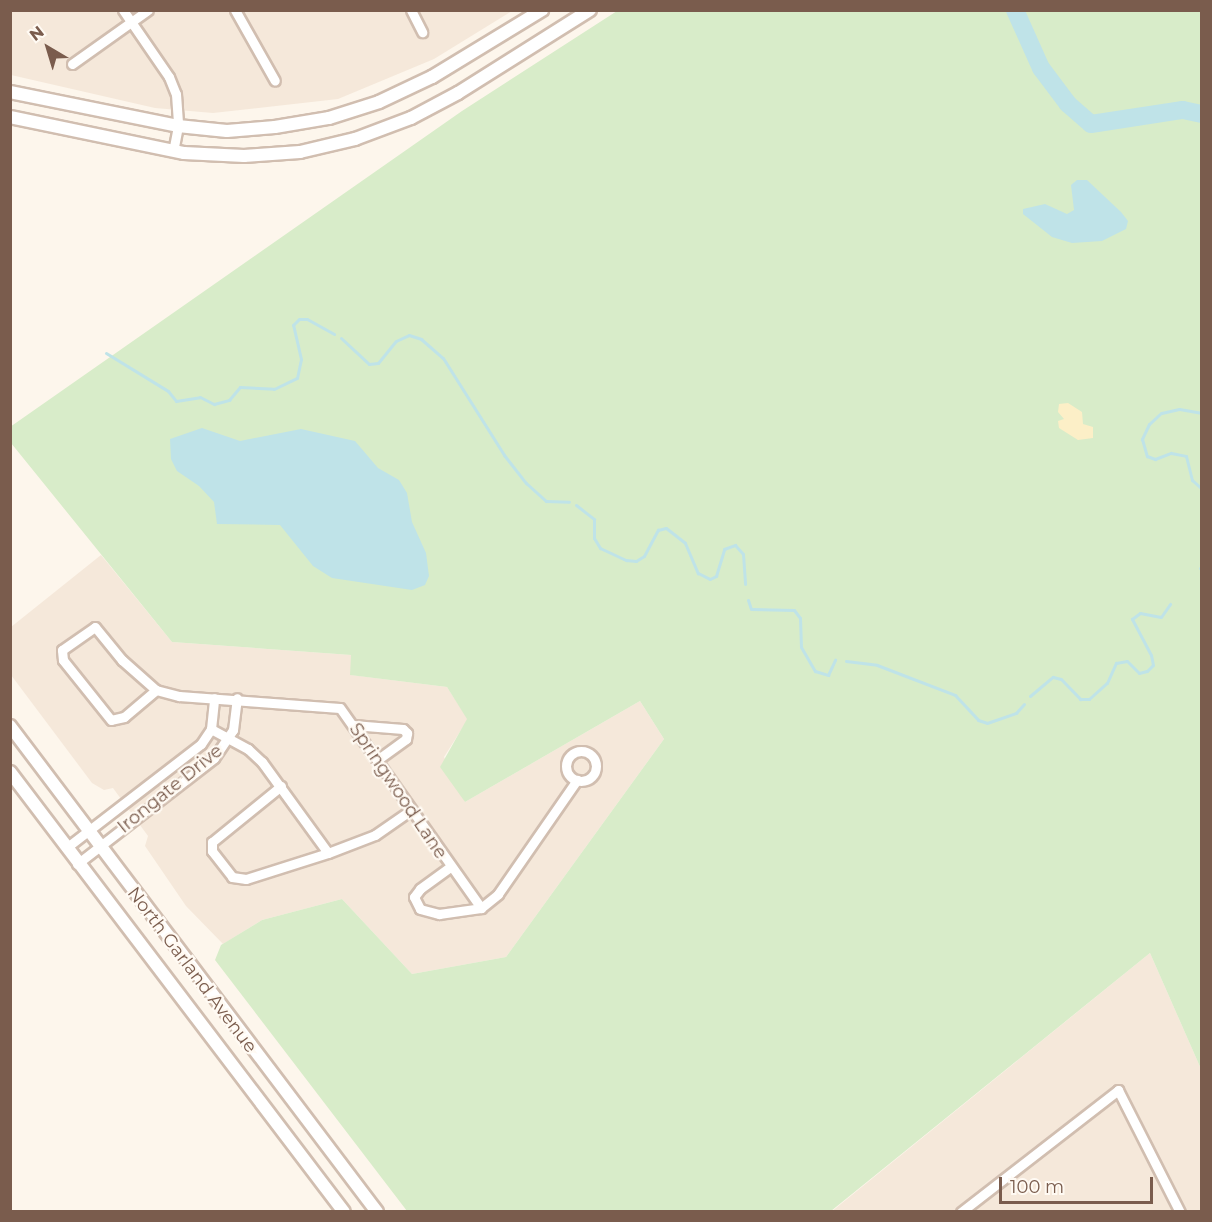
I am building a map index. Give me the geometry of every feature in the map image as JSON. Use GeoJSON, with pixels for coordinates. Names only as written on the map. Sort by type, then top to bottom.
{"type":"FeatureCollection","features":[{"type":"Feature","properties":{"kind":"main road"},"geometry":{"type":"LineString","coordinates":[[10,92],[178,126],[227,131],[275,127],[329,118],[379,102],[432,77],[542,10]]}},
{"type":"Feature","properties":{"kind":"main road"},"geometry":{"type":"LineString","coordinates":[[10,117],[173,151],[244,156],[300,152],[355,139],[411,118],[458,93],[590,10]]}},
{"type":"Feature","properties":{"kind":"main road","name":"North Garland Avenue"},"geometry":{"type":"LineString","coordinates":[[10,726],[98,847],[377,1212]]}},
{"type":"Feature","properties":{"kind":"main road","name":"North Garland Avenue"},"geometry":{"type":"LineString","coordinates":[[10,772],[77,864],[344,1212]]}},
{"type":"Feature","properties":{"kind":"street"},"geometry":{"type":"LineString","coordinates":[[123,10],[169,77],[177,94],[178,126],[173,151]]}},
{"type":"Feature","properties":{"kind":"street"},"geometry":{"type":"LineString","coordinates":[[72,64],[148,10]]}},
{"type":"Feature","properties":{"kind":"street"},"geometry":{"type":"LineString","coordinates":[[235,10],[275,81]]}},
{"type":"Feature","properties":{"kind":"street"},"geometry":{"type":"LineString","coordinates":[[411,10],[422,32]]}},
{"type":"Feature","properties":{"kind":"street"},"geometry":{"type":"LineString","coordinates":[[95,627],[122,660],[156,690],[124,717],[111,720],[63,660],[62,650],[95,627]]}},
{"type":"Feature","properties":{"kind":"street","name":"Springwood Lane"},"geometry":{"type":"LineString","coordinates":[[156,690],[214,698],[237,698],[339,708],[450,867],[482,908]]}},
{"type":"Feature","properties":{"kind":"street","name":"Irongate Drive"},"geometry":{"type":"LineString","coordinates":[[66,848],[201,744],[211,729],[214,698]]}},
{"type":"Feature","properties":{"kind":"street","name":"Irongate Drive"},"geometry":{"type":"LineString","coordinates":[[77,864],[214,758],[230,738],[237,698]]}},
{"type":"Feature","properties":{"kind":"street"},"geometry":{"type":"LineString","coordinates":[[353,725],[403,729],[407,733],[406,740],[377,760]]}},
{"type":"Feature","properties":{"kind":"street"},"geometry":{"type":"LineString","coordinates":[[211,729],[230,738],[262,762],[328,853]]}},
{"type":"Feature","properties":{"kind":"street"},"geometry":{"type":"LineString","coordinates":[[450,867],[420,889],[415,903],[420,909],[439,914],[482,908],[498,894],[577,780]]}},
{"type":"Feature","properties":{"kind":"street"},"geometry":{"type":"LineString","coordinates":[[281,786],[215,837],[212,851],[232,877],[239,879],[328,853],[375,835],[411,810]]}},
{"type":"Feature","properties":{"kind":"street"},"geometry":{"type":"LineString","coordinates":[[961,1212],[1118,1090],[1180,1212]]}},
{"type":"Feature","properties":{"kind":"shaded area"},"geometry":{"type":"Polygon","coordinates":[[[10,11],[512,11],[434,59],[338,99],[213,113],[155,108],[11,75],[10,11]]]}},
{"type":"Feature","properties":{"kind":"shaded area"},"geometry":{"type":"Polygon","coordinates":[[[101,555],[172,642],[351,655],[351,675],[447,687],[468,719],[444,757],[465,802],[640,701],[664,739],[506,957],[412,974],[342,899],[262,920],[223,944],[186,906],[145,846],[148,836],[113,788],[104,790],[92,783],[11,675],[11,627],[101,555]]]}},
{"type":"Feature","properties":{"kind":"shaded area"},"geometry":{"type":"Polygon","coordinates":[[[1150,953],[1201,1069],[1201,1211],[831,1212],[1150,953]]]}},
{"type":"Feature","properties":{"kind":"green space"},"geometry":{"type":"Polygon","coordinates":[[[617,11],[1201,11],[1201,1069],[1150,953],[831,1211],[407,1211],[215,960],[221,945],[262,920],[342,899],[412,974],[506,957],[664,739],[640,701],[465,802],[440,767],[467,719],[447,687],[350,675],[351,655],[172,642],[11,443],[10,427],[462,111],[617,11]]]}},
{"type":"Feature","properties":{"kind":"sand"},"geometry":{"type":"Polygon","coordinates":[[[1068,403],[1082,412],[1083,424],[1093,427],[1093,438],[1078,440],[1059,428],[1058,421],[1064,419],[1058,412],[1059,404],[1068,403]]]}},
{"type":"Feature","properties":{"kind":"water"},"geometry":{"type":"Polygon","coordinates":[[[1077,180],[1087,180],[1121,212],[1128,221],[1126,229],[1102,241],[1072,243],[1052,237],[1023,214],[1023,209],[1045,204],[1067,214],[1074,210],[1071,185],[1077,180]]]}},
{"type":"Feature","properties":{"kind":"water"},"geometry":{"type":"Polygon","coordinates":[[[202,428],[240,441],[301,429],[355,441],[378,468],[399,480],[407,493],[412,522],[426,553],[429,576],[425,585],[412,590],[332,578],[313,566],[280,525],[217,524],[214,502],[199,486],[177,471],[171,459],[170,439],[202,428]]]}},
{"type":"Feature","properties":{"kind":"waterway"},"geometry":{"type":"LineString","coordinates":[[1015,10],[1041,68],[1068,104],[1091,124],[1183,110],[1202,114]]}},
{"type":"Feature","properties":{"kind":"waterway"},"geometry":{"type":"LineString","coordinates":[[106,353],[168,391],[176,401],[200,397],[214,404],[229,400],[240,387],[274,389],[297,378],[301,359],[293,325],[299,319],[307,319],[334,334]]}},
{"type":"Feature","properties":{"kind":"waterway"},"geometry":{"type":"LineString","coordinates":[[341,338],[369,364],[378,363],[396,341],[409,335],[421,339],[443,358],[504,455],[526,483],[546,501],[569,502]]}},
{"type":"Feature","properties":{"kind":"waterway"},"geometry":{"type":"LineString","coordinates":[[1202,413],[1179,409],[1161,413],[1149,424],[1142,439],[1147,456],[1155,459],[1171,453],[1186,456],[1192,480],[1202,489]]}},
{"type":"Feature","properties":{"kind":"waterway"},"geometry":{"type":"LineString","coordinates":[[576,505],[594,519],[594,538],[600,548],[626,560],[636,561],[644,556],[658,530],[666,528],[685,543],[698,573],[710,579],[716,576],[724,549],[735,545],[743,554],[745,584]]}},
{"type":"Feature","properties":{"kind":"waterway"},"geometry":{"type":"LineString","coordinates":[[748,600],[751,609],[794,610],[800,618],[801,647],[815,671],[828,675],[835,660]]}},
{"type":"Feature","properties":{"kind":"waterway"},"geometry":{"type":"LineString","coordinates":[[1030,696],[1053,677],[1061,679],[1080,699],[1089,699],[1107,683],[1116,663],[1127,661],[1139,673],[1147,671],[1153,665],[1151,655],[1132,619],[1140,613],[1161,617],[1170,604]]}},
{"type":"Feature","properties":{"kind":"waterway"},"geometry":{"type":"LineString","coordinates":[[846,661],[877,665],[955,695],[978,720],[987,723],[1016,713],[1024,704]]}}]}
